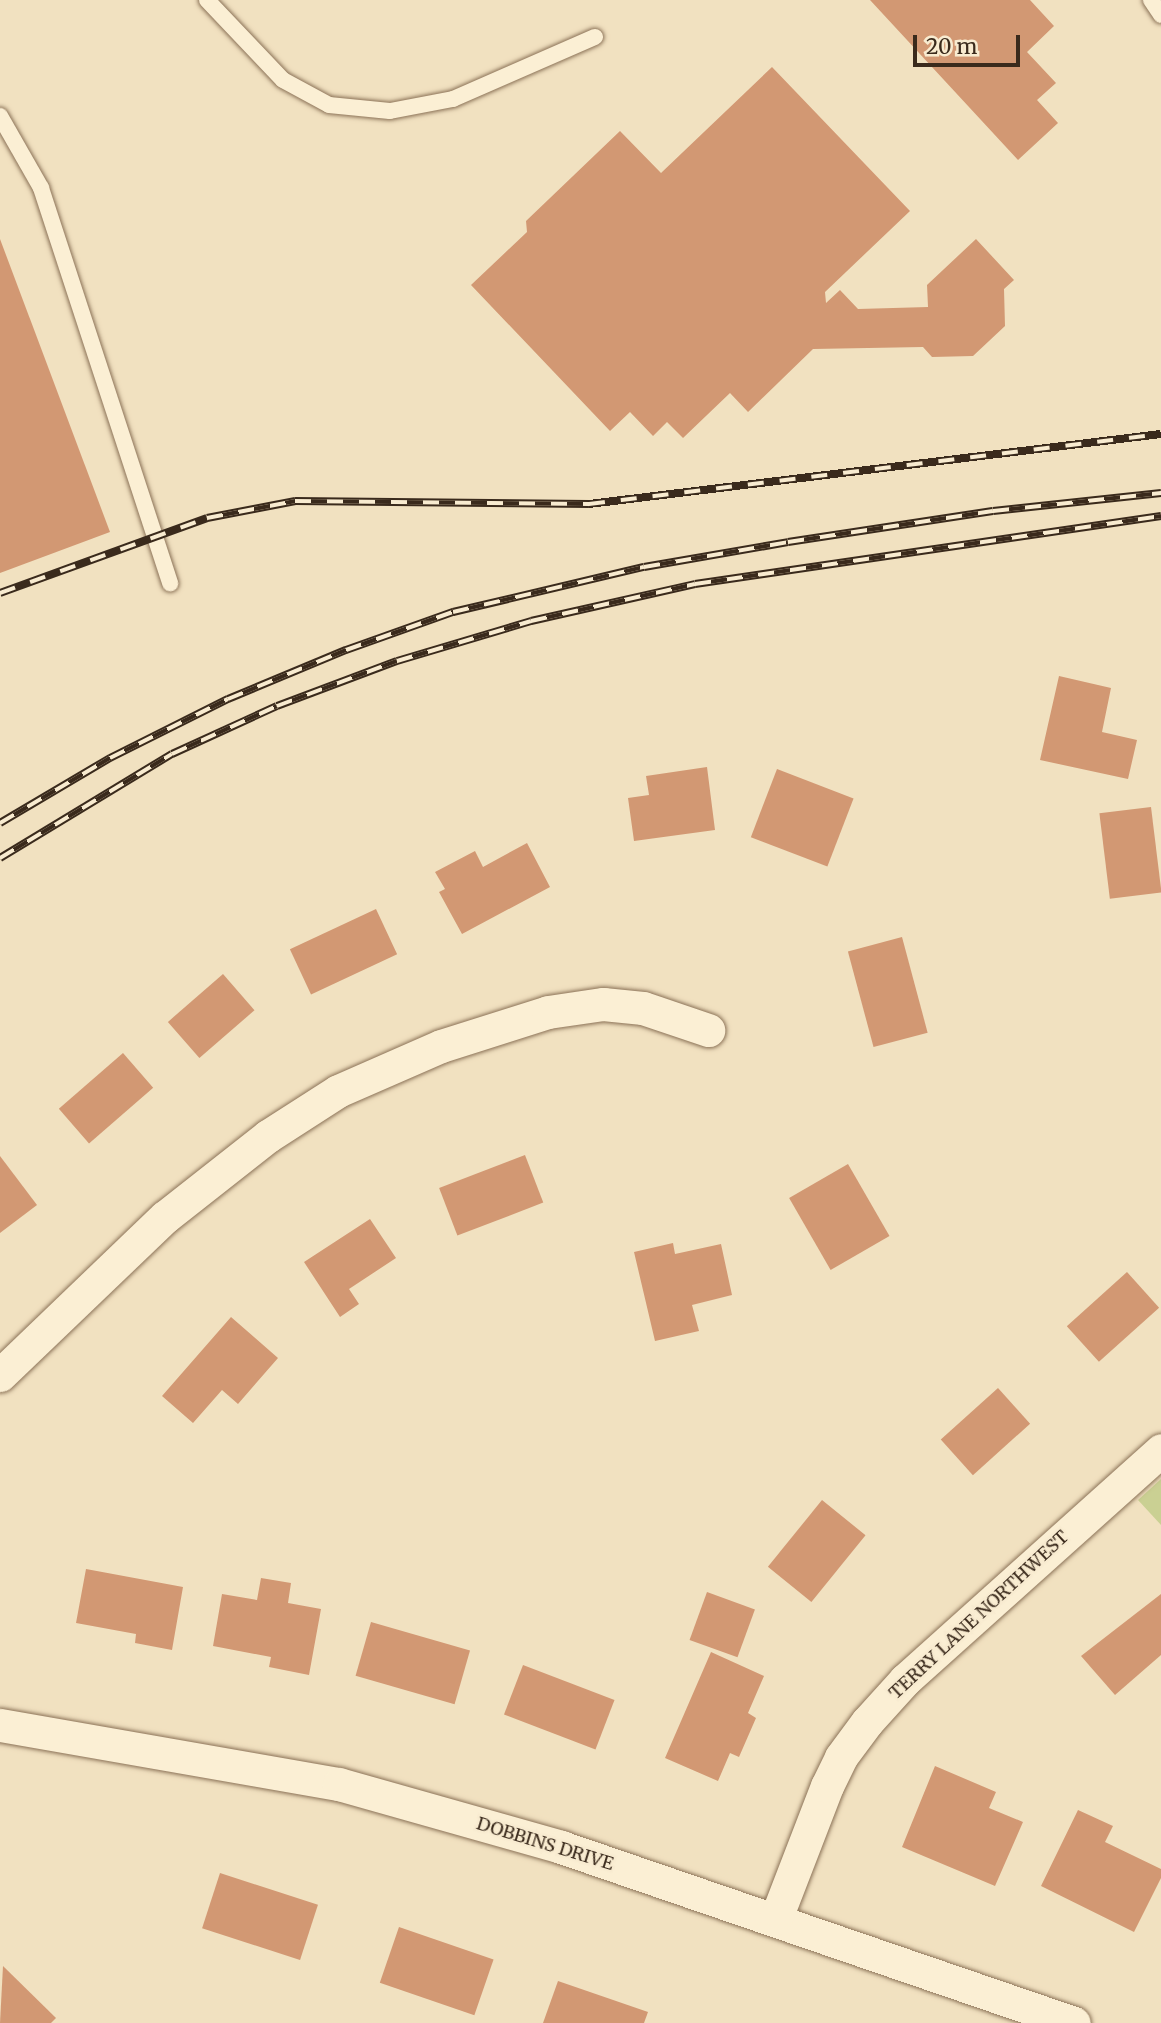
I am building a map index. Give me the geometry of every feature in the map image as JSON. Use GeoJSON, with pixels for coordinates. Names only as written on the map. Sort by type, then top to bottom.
{"type":"FeatureCollection","features":[{"type":"Feature","properties":{"kind":"street"},"geometry":{"type":"LineString","coordinates":[[0,1375],[165,1217],[268,1136],[338,1091],[441,1045],[548,1012],[603,1004],[643,1008],[708,1030]]}},
{"type":"Feature","properties":{"kind":"street","name":"TERRY LANE NORTHWEST"},"geometry":{"type":"LineString","coordinates":[[776,1918],[827,1786],[841,1757],[867,1722],[915,1671],[1161,1450]]}},
{"type":"Feature","properties":{"kind":"street","name":"DOBBINS DRIVE"},"geometry":{"type":"LineString","coordinates":[[0,1725],[339,1784],[561,1847],[776,1918],[1074,2023]]}},
{"type":"Feature","properties":{"kind":"lane"},"geometry":{"type":"LineString","coordinates":[[207,0],[283,80],[329,105],[390,111],[453,99],[595,37]]}},
{"type":"Feature","properties":{"kind":"lane"},"geometry":{"type":"LineString","coordinates":[[1151,0],[1161,15]]}},
{"type":"Feature","properties":{"kind":"lane"},"geometry":{"type":"LineString","coordinates":[[0,116],[41,188],[170,583]]}},
{"type":"Feature","properties":{"kind":"green space"},"geometry":{"type":"Polygon","coordinates":[[[1161,1479],[1161,1525],[1138,1500],[1161,1479]]]}},
{"type":"Feature","properties":{"kind":"building"},"geometry":{"type":"Polygon","coordinates":[[[870,0],[1030,0],[1054,26],[1027,52],[1056,83],[1037,100],[1058,123],[1018,160],[870,0]]]}},
{"type":"Feature","properties":{"kind":"building"},"geometry":{"type":"Polygon","coordinates":[[[772,67],[910,211],[825,292],[826,303],[840,290],[858,309],[928,307],[927,285],[976,239],[1014,280],[1004,289],[1005,326],[973,356],[932,357],[923,347],[813,349],[748,412],[730,393],[683,438],[667,422],[653,436],[630,412],[610,431],[471,285],[527,232],[526,221],[620,131],[661,173],[772,67]]]}},
{"type":"Feature","properties":{"kind":"building"},"geometry":{"type":"Polygon","coordinates":[[[0,239],[110,532],[0,573],[0,239]]]}},
{"type":"Feature","properties":{"kind":"building"},"geometry":{"type":"Polygon","coordinates":[[[1059,676],[1111,688],[1102,732],[1137,740],[1128,779],[1040,760],[1059,676]]]}},
{"type":"Feature","properties":{"kind":"building"},"geometry":{"type":"Polygon","coordinates":[[[707,767],[715,830],[634,841],[628,798],[649,795],[646,776],[707,767]]]}},
{"type":"Feature","properties":{"kind":"building"},"geometry":{"type":"Polygon","coordinates":[[[777,769],[854,798],[827,867],[751,837],[777,769]]]}},
{"type":"Feature","properties":{"kind":"building"},"geometry":{"type":"Polygon","coordinates":[[[1151,807],[1161,892],[1110,899],[1099,813],[1151,807]]]}},
{"type":"Feature","properties":{"kind":"building"},"geometry":{"type":"Polygon","coordinates":[[[527,843],[550,887],[462,934],[439,892],[445,889],[435,872],[475,851],[483,867],[527,843]]]}},
{"type":"Feature","properties":{"kind":"building"},"geometry":{"type":"Polygon","coordinates":[[[376,909],[397,954],[311,994],[290,949],[376,909]]]}},
{"type":"Feature","properties":{"kind":"building"},"geometry":{"type":"Polygon","coordinates":[[[902,937],[928,1033],[874,1047],[848,951],[902,937]]]}},
{"type":"Feature","properties":{"kind":"building"},"geometry":{"type":"Polygon","coordinates":[[[223,974],[254,1010],[199,1058],[168,1022],[223,974]]]}},
{"type":"Feature","properties":{"kind":"building"},"geometry":{"type":"Polygon","coordinates":[[[123,1053],[153,1088],[89,1143],[59,1109],[123,1053]]]}},
{"type":"Feature","properties":{"kind":"building"},"geometry":{"type":"Polygon","coordinates":[[[525,1155],[543,1203],[457,1236],[439,1188],[525,1155]]]}},
{"type":"Feature","properties":{"kind":"building"},"geometry":{"type":"Polygon","coordinates":[[[0,1156],[37,1205],[0,1233],[0,1156]]]}},
{"type":"Feature","properties":{"kind":"building"},"geometry":{"type":"Polygon","coordinates":[[[848,1164],[890,1236],[831,1270],[789,1198],[848,1164]]]}},
{"type":"Feature","properties":{"kind":"building"},"geometry":{"type":"Polygon","coordinates":[[[370,1219],[396,1258],[349,1289],[359,1304],[340,1317],[304,1262],[370,1219]]]}},
{"type":"Feature","properties":{"kind":"building"},"geometry":{"type":"Polygon","coordinates":[[[673,1243],[675,1254],[721,1244],[732,1295],[692,1305],[699,1331],[655,1341],[634,1252],[673,1243]]]}},
{"type":"Feature","properties":{"kind":"building"},"geometry":{"type":"Polygon","coordinates":[[[1127,1272],[1159,1308],[1099,1362],[1067,1326],[1127,1272]]]}},
{"type":"Feature","properties":{"kind":"building"},"geometry":{"type":"Polygon","coordinates":[[[231,1317],[278,1358],[238,1404],[222,1390],[193,1423],[162,1396],[231,1317]]]}},
{"type":"Feature","properties":{"kind":"building"},"geometry":{"type":"Polygon","coordinates":[[[998,1388],[1030,1424],[973,1475],[941,1440],[998,1388]]]}},
{"type":"Feature","properties":{"kind":"building"},"geometry":{"type":"Polygon","coordinates":[[[822,1500],[866,1535],[811,1602],[768,1567],[822,1500]]]}},
{"type":"Feature","properties":{"kind":"building"},"geometry":{"type":"Polygon","coordinates":[[[86,1569],[183,1587],[172,1650],[135,1643],[136,1634],[76,1623],[86,1569]]]}},
{"type":"Feature","properties":{"kind":"building"},"geometry":{"type":"Polygon","coordinates":[[[261,1578],[291,1583],[288,1603],[321,1609],[309,1675],[269,1667],[271,1657],[213,1646],[222,1594],[257,1600],[261,1578]]]}},
{"type":"Feature","properties":{"kind":"building"},"geometry":{"type":"Polygon","coordinates":[[[707,1592],[755,1609],[737,1657],[690,1640],[707,1592]]]}},
{"type":"Feature","properties":{"kind":"building"},"geometry":{"type":"Polygon","coordinates":[[[1161,1594],[1161,1655],[1115,1695],[1081,1656],[1161,1594]]]}},
{"type":"Feature","properties":{"kind":"building"},"geometry":{"type":"Polygon","coordinates":[[[371,1622],[470,1650],[455,1704],[356,1676],[371,1622]]]}},
{"type":"Feature","properties":{"kind":"building"},"geometry":{"type":"Polygon","coordinates":[[[711,1652],[764,1676],[748,1713],[756,1718],[739,1757],[730,1753],[718,1781],[665,1758],[711,1652]]]}},
{"type":"Feature","properties":{"kind":"building"},"geometry":{"type":"Polygon","coordinates":[[[523,1665],[614,1700],[595,1750],[504,1714],[523,1665]]]}},
{"type":"Feature","properties":{"kind":"building"},"geometry":{"type":"Polygon","coordinates":[[[935,1766],[996,1792],[989,1808],[1023,1822],[995,1886],[902,1847],[935,1766]]]}},
{"type":"Feature","properties":{"kind":"building"},"geometry":{"type":"Polygon","coordinates":[[[1078,1810],[1113,1826],[1105,1842],[1161,1869],[1161,1878],[1134,1932],[1041,1886],[1078,1810]]]}},
{"type":"Feature","properties":{"kind":"building"},"geometry":{"type":"Polygon","coordinates":[[[220,1873],[318,1905],[300,1960],[202,1928],[220,1873]]]}},
{"type":"Feature","properties":{"kind":"building"},"geometry":{"type":"Polygon","coordinates":[[[399,1927],[494,1960],[474,2015],[380,1983],[399,1927]]]}},
{"type":"Feature","properties":{"kind":"building"},"geometry":{"type":"Polygon","coordinates":[[[3,1966],[56,2018],[51,2023],[0,2023],[3,1966]]]}},
{"type":"Feature","properties":{"kind":"building"},"geometry":{"type":"Polygon","coordinates":[[[558,1981],[648,2012],[644,2023],[543,2023],[558,1981]]]}},
{"type":"Feature","properties":{"kind":"railway"},"geometry":{"type":"LineString","coordinates":[[0,593],[207,518],[295,501],[589,504],[1161,434]]}},
{"type":"Feature","properties":{"kind":"railway"},"geometry":{"type":"LineString","coordinates":[[0,823],[110,758],[228,699],[346,650],[453,612],[644,567],[788,542],[993,511],[1161,493]]}},
{"type":"Feature","properties":{"kind":"railway"},"geometry":{"type":"LineString","coordinates":[[0,858],[172,754],[277,706],[397,661],[531,621],[695,584],[1161,516]]}}]}
